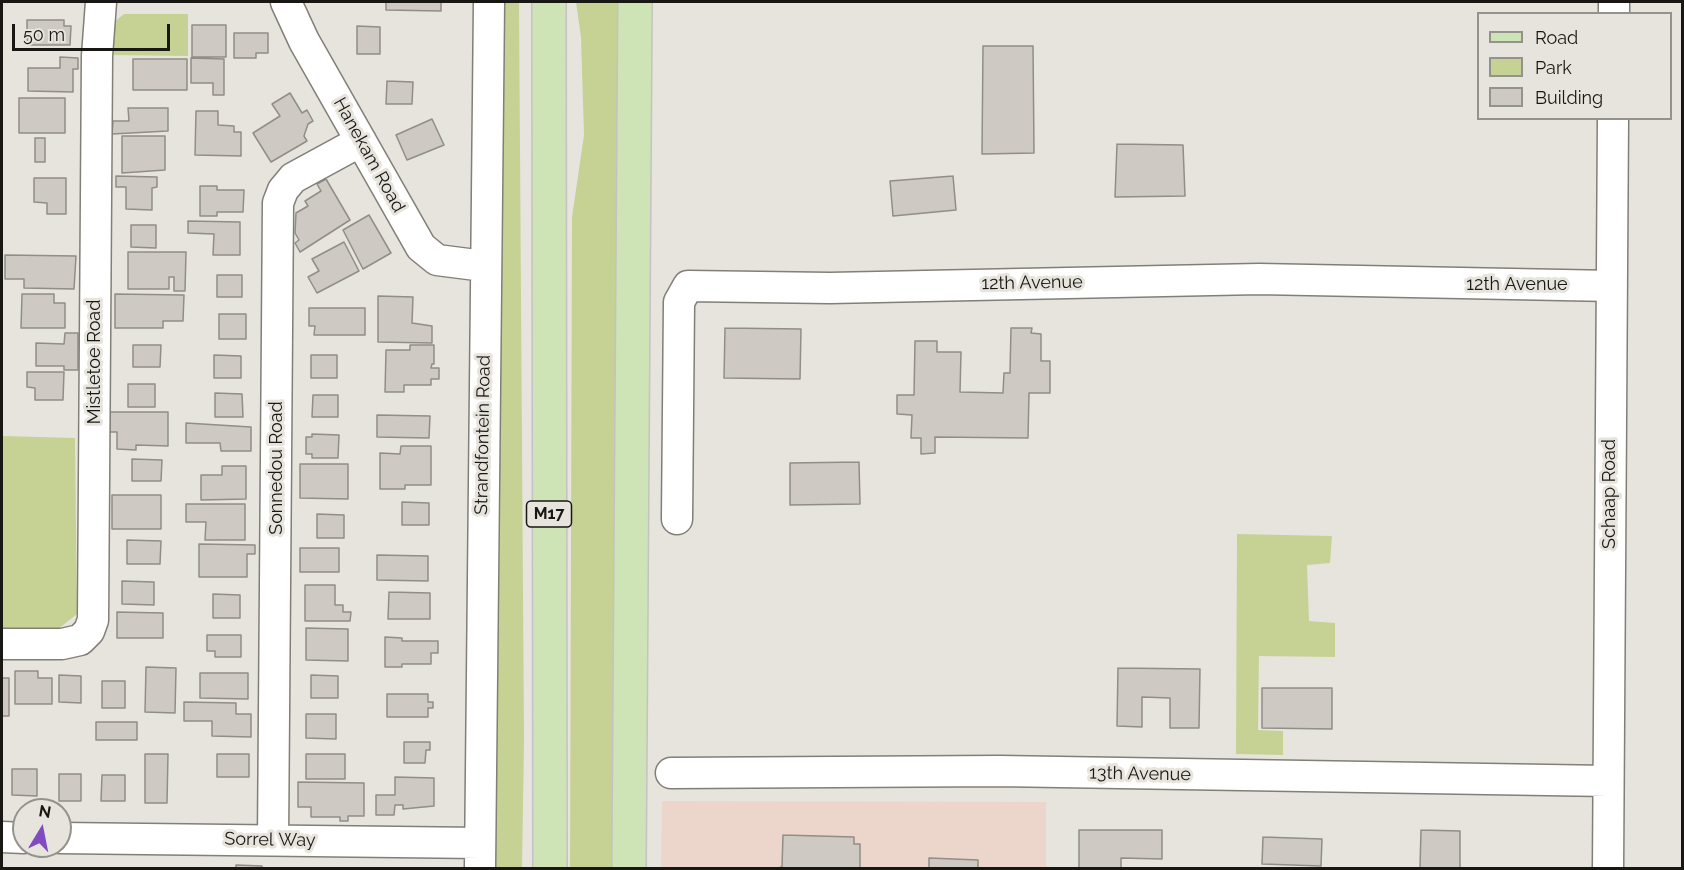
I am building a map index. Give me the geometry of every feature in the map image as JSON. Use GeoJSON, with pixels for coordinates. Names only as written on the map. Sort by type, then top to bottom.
{"type":"FeatureCollection","features":[{"type":"Feature","properties":{"kind":"main road","name":"M17"},"geometry":{"type":"LineString","coordinates":[[549,2],[550,868]]}},
{"type":"Feature","properties":{"kind":"main road"},"geometry":{"type":"LineString","coordinates":[[628,868],[635,2]]}},
{"type":"Feature","properties":{"kind":"street","name":"Mistletoe Road"},"geometry":{"type":"LineString","coordinates":[[2,644],[62,644],[80,640],[88,631],[93,620],[97,56],[101,2]]}},
{"type":"Feature","properties":{"kind":"street","name":"Hanekam Road"},"geometry":{"type":"LineString","coordinates":[[286,2],[304,41],[421,247],[437,260],[484,266]]}},
{"type":"Feature","properties":{"kind":"street","name":"Strandfontein Road"},"geometry":{"type":"LineString","coordinates":[[480,856],[484,266],[489,2]]}},
{"type":"Feature","properties":{"kind":"street","name":"Schaap Road"},"geometry":{"type":"LineString","coordinates":[[1608,868],[1613,120]]}},
{"type":"Feature","properties":{"kind":"street","name":"Sonnedou Road"},"geometry":{"type":"LineString","coordinates":[[273,840],[278,203],[283,190],[293,178],[361,141]]}},
{"type":"Feature","properties":{"kind":"street","name":"12th Avenue"},"geometry":{"type":"LineString","coordinates":[[677,519],[679,302],[688,286],[830,288],[1259,279],[1612,286]]}},
{"type":"Feature","properties":{"kind":"street","name":"13th Avenue"},"geometry":{"type":"LineString","coordinates":[[671,773],[999,771],[1608,782]]}},
{"type":"Feature","properties":{"kind":"street","name":"Sorrel Way"},"geometry":{"type":"LineString","coordinates":[[72,838],[273,840],[480,856]]}},
{"type":"Feature","properties":{"kind":"shaded area"},"geometry":{"type":"Polygon","coordinates":[[[662,801],[1046,802],[1046,868],[661,868],[662,801]]]}},
{"type":"Feature","properties":{"kind":"green space"},"geometry":{"type":"Polygon","coordinates":[[[501,2],[519,2],[524,740],[522,868],[494,868],[503,135],[501,2]]]}},
{"type":"Feature","properties":{"kind":"green space"},"geometry":{"type":"Polygon","coordinates":[[[576,2],[619,2],[613,868],[570,868],[572,217],[584,135],[581,37],[576,2]]]}},
{"type":"Feature","properties":{"kind":"green space"},"geometry":{"type":"Polygon","coordinates":[[[124,14],[188,14],[188,56],[111,55],[114,22],[124,14]]]}},
{"type":"Feature","properties":{"kind":"green space"},"geometry":{"type":"Polygon","coordinates":[[[2,436],[75,438],[77,614],[58,629],[2,629],[2,436]]]}},
{"type":"Feature","properties":{"kind":"green space"},"geometry":{"type":"Polygon","coordinates":[[[1237,534],[1332,536],[1330,563],[1307,565],[1309,621],[1335,623],[1335,657],[1259,656],[1258,730],[1283,731],[1283,755],[1236,754],[1237,534]]]}},
{"type":"Feature","properties":{"kind":"building"},"geometry":{"type":"Polygon","coordinates":[[[386,2],[441,2],[441,11],[386,10],[386,2]]]}},
{"type":"Feature","properties":{"kind":"building"},"geometry":{"type":"Polygon","coordinates":[[[27,20],[64,20],[64,26],[71,26],[70,45],[27,45],[27,20]]]}},
{"type":"Feature","properties":{"kind":"building"},"geometry":{"type":"Polygon","coordinates":[[[192,25],[226,25],[226,57],[192,57],[192,25]]]}},
{"type":"Feature","properties":{"kind":"building"},"geometry":{"type":"Polygon","coordinates":[[[357,26],[380,27],[380,54],[357,54],[357,26]]]}},
{"type":"Feature","properties":{"kind":"building"},"geometry":{"type":"Polygon","coordinates":[[[234,33],[268,33],[268,53],[256,53],[256,58],[234,58],[234,33]]]}},
{"type":"Feature","properties":{"kind":"building"},"geometry":{"type":"Polygon","coordinates":[[[983,46],[1033,46],[1034,153],[982,154],[983,46]]]}},
{"type":"Feature","properties":{"kind":"building"},"geometry":{"type":"Polygon","coordinates":[[[60,57],[78,58],[78,69],[73,69],[73,92],[28,91],[28,68],[60,68],[60,57]]]}},
{"type":"Feature","properties":{"kind":"building"},"geometry":{"type":"Polygon","coordinates":[[[191,58],[224,59],[224,95],[213,95],[213,83],[191,83],[191,58]]]}},
{"type":"Feature","properties":{"kind":"building"},"geometry":{"type":"Polygon","coordinates":[[[133,59],[187,59],[187,90],[133,90],[133,59]]]}},
{"type":"Feature","properties":{"kind":"building"},"geometry":{"type":"Polygon","coordinates":[[[387,81],[413,82],[412,104],[386,104],[387,81]]]}},
{"type":"Feature","properties":{"kind":"building"},"geometry":{"type":"Polygon","coordinates":[[[290,93],[302,113],[307,110],[313,121],[308,124],[304,136],[307,141],[271,162],[253,133],[280,116],[272,104],[290,93]]]}},
{"type":"Feature","properties":{"kind":"building"},"geometry":{"type":"Polygon","coordinates":[[[19,98],[65,98],[65,133],[19,133],[19,98]]]}},
{"type":"Feature","properties":{"kind":"building"},"geometry":{"type":"Polygon","coordinates":[[[128,108],[168,108],[168,131],[112,134],[113,121],[129,121],[128,108]]]}},
{"type":"Feature","properties":{"kind":"building"},"geometry":{"type":"Polygon","coordinates":[[[196,111],[218,111],[218,125],[234,126],[234,132],[241,132],[241,156],[195,155],[196,111]]]}},
{"type":"Feature","properties":{"kind":"building"},"geometry":{"type":"Polygon","coordinates":[[[432,119],[444,145],[407,160],[396,135],[432,119]]]}},
{"type":"Feature","properties":{"kind":"building"},"geometry":{"type":"Polygon","coordinates":[[[122,136],[165,136],[165,170],[122,173],[122,136]]]}},
{"type":"Feature","properties":{"kind":"building"},"geometry":{"type":"Polygon","coordinates":[[[35,138],[45,138],[45,162],[35,162],[35,138]]]}},
{"type":"Feature","properties":{"kind":"building"},"geometry":{"type":"Polygon","coordinates":[[[1117,144],[1183,145],[1185,196],[1115,197],[1117,144]]]}},
{"type":"Feature","properties":{"kind":"building"},"geometry":{"type":"Polygon","coordinates":[[[116,176],[157,177],[157,187],[152,188],[152,210],[126,209],[126,187],[116,187],[116,176]]]}},
{"type":"Feature","properties":{"kind":"building"},"geometry":{"type":"Polygon","coordinates":[[[953,176],[956,210],[893,216],[890,181],[953,176]]]}},
{"type":"Feature","properties":{"kind":"building"},"geometry":{"type":"Polygon","coordinates":[[[34,178],[66,178],[66,214],[47,214],[47,203],[34,202],[34,178]]]}},
{"type":"Feature","properties":{"kind":"building"},"geometry":{"type":"Polygon","coordinates":[[[326,179],[350,220],[300,252],[295,243],[299,240],[295,233],[296,213],[308,206],[305,201],[321,191],[317,184],[326,179]]]}},
{"type":"Feature","properties":{"kind":"building"},"geometry":{"type":"Polygon","coordinates":[[[200,186],[217,186],[217,190],[244,190],[243,212],[217,212],[217,216],[200,216],[200,186]]]}},
{"type":"Feature","properties":{"kind":"building"},"geometry":{"type":"Polygon","coordinates":[[[369,215],[391,253],[363,269],[343,230],[369,215]]]}},
{"type":"Feature","properties":{"kind":"building"},"geometry":{"type":"Polygon","coordinates":[[[188,221],[240,222],[240,255],[213,255],[214,234],[188,233],[188,221]]]}},
{"type":"Feature","properties":{"kind":"building"},"geometry":{"type":"Polygon","coordinates":[[[131,225],[156,225],[156,248],[131,247],[131,225]]]}},
{"type":"Feature","properties":{"kind":"building"},"geometry":{"type":"Polygon","coordinates":[[[344,242],[359,271],[317,293],[308,277],[319,271],[312,259],[344,242]]]}},
{"type":"Feature","properties":{"kind":"building"},"geometry":{"type":"Polygon","coordinates":[[[128,252],[186,252],[185,291],[174,291],[174,277],[169,277],[169,289],[128,289],[128,252]]]}},
{"type":"Feature","properties":{"kind":"building"},"geometry":{"type":"Polygon","coordinates":[[[5,255],[76,256],[74,289],[24,288],[24,279],[5,279],[5,255]]]}},
{"type":"Feature","properties":{"kind":"building"},"geometry":{"type":"Polygon","coordinates":[[[217,275],[242,275],[242,297],[217,297],[217,275]]]}},
{"type":"Feature","properties":{"kind":"building"},"geometry":{"type":"Polygon","coordinates":[[[22,294],[54,294],[54,303],[65,303],[65,328],[21,328],[22,294]]]}},
{"type":"Feature","properties":{"kind":"building"},"geometry":{"type":"Polygon","coordinates":[[[115,294],[184,295],[183,321],[163,321],[163,328],[115,328],[115,294]]]}},
{"type":"Feature","properties":{"kind":"building"},"geometry":{"type":"Polygon","coordinates":[[[378,296],[413,297],[412,323],[432,326],[432,343],[378,342],[378,296]]]}},
{"type":"Feature","properties":{"kind":"building"},"geometry":{"type":"Polygon","coordinates":[[[309,308],[365,308],[365,335],[314,335],[315,326],[309,326],[309,308]]]}},
{"type":"Feature","properties":{"kind":"building"},"geometry":{"type":"Polygon","coordinates":[[[219,314],[246,314],[246,339],[219,339],[219,314]]]}},
{"type":"Feature","properties":{"kind":"building"},"geometry":{"type":"Polygon","coordinates":[[[725,328],[801,329],[800,379],[724,378],[725,328]]]}},
{"type":"Feature","properties":{"kind":"building"},"geometry":{"type":"Polygon","coordinates":[[[1011,328],[1032,328],[1031,333],[1041,334],[1041,361],[1050,361],[1050,393],[1029,393],[1028,438],[935,437],[935,453],[921,454],[921,438],[911,438],[912,415],[897,414],[897,395],[914,395],[915,341],[937,341],[937,352],[961,352],[960,392],[1003,393],[1004,373],[1010,373],[1011,328]]]}},
{"type":"Feature","properties":{"kind":"building"},"geometry":{"type":"Polygon","coordinates":[[[65,333],[78,333],[78,370],[64,370],[64,366],[36,366],[36,343],[64,344],[65,333]]]}},
{"type":"Feature","properties":{"kind":"building"},"geometry":{"type":"Polygon","coordinates":[[[133,345],[161,345],[160,367],[133,367],[133,345]]]}},
{"type":"Feature","properties":{"kind":"building"},"geometry":{"type":"Polygon","coordinates":[[[410,345],[434,345],[434,364],[431,368],[439,368],[439,379],[431,379],[431,385],[404,385],[404,392],[385,392],[386,350],[410,350],[410,345]]]}},
{"type":"Feature","properties":{"kind":"building"},"geometry":{"type":"Polygon","coordinates":[[[214,355],[241,356],[241,378],[214,378],[214,355]]]}},
{"type":"Feature","properties":{"kind":"building"},"geometry":{"type":"Polygon","coordinates":[[[311,355],[337,355],[337,378],[311,378],[311,355]]]}},
{"type":"Feature","properties":{"kind":"building"},"geometry":{"type":"Polygon","coordinates":[[[27,372],[64,372],[63,400],[35,400],[35,388],[27,387],[27,372]]]}},
{"type":"Feature","properties":{"kind":"building"},"geometry":{"type":"Polygon","coordinates":[[[128,384],[155,384],[155,407],[128,407],[128,384]]]}},
{"type":"Feature","properties":{"kind":"building"},"geometry":{"type":"Polygon","coordinates":[[[215,393],[242,394],[243,417],[215,417],[215,393]]]}},
{"type":"Feature","properties":{"kind":"building"},"geometry":{"type":"Polygon","coordinates":[[[313,395],[338,395],[338,417],[312,417],[313,395]]]}},
{"type":"Feature","properties":{"kind":"building"},"geometry":{"type":"Polygon","coordinates":[[[110,412],[168,412],[168,446],[136,445],[136,450],[117,449],[117,432],[110,432],[110,412]]]}},
{"type":"Feature","properties":{"kind":"building"},"geometry":{"type":"Polygon","coordinates":[[[377,415],[430,416],[429,438],[377,437],[377,415]]]}},
{"type":"Feature","properties":{"kind":"building"},"geometry":{"type":"Polygon","coordinates":[[[186,423],[251,427],[251,451],[221,451],[220,443],[186,443],[186,423]]]}},
{"type":"Feature","properties":{"kind":"building"},"geometry":{"type":"Polygon","coordinates":[[[312,434],[339,435],[338,458],[312,458],[312,454],[306,454],[306,437],[312,437],[312,434]]]}},
{"type":"Feature","properties":{"kind":"building"},"geometry":{"type":"Polygon","coordinates":[[[401,446],[431,446],[431,485],[405,485],[405,489],[380,489],[380,453],[400,454],[401,446]]]}},
{"type":"Feature","properties":{"kind":"building"},"geometry":{"type":"Polygon","coordinates":[[[132,459],[162,460],[161,481],[132,481],[132,459]]]}},
{"type":"Feature","properties":{"kind":"building"},"geometry":{"type":"Polygon","coordinates":[[[859,462],[860,504],[790,505],[790,463],[859,462]]]}},
{"type":"Feature","properties":{"kind":"building"},"geometry":{"type":"Polygon","coordinates":[[[300,464],[348,464],[348,499],[300,498],[300,464]]]}},
{"type":"Feature","properties":{"kind":"building"},"geometry":{"type":"Polygon","coordinates":[[[222,466],[246,466],[246,499],[201,500],[201,475],[222,475],[222,466]]]}},
{"type":"Feature","properties":{"kind":"building"},"geometry":{"type":"Polygon","coordinates":[[[112,495],[161,495],[161,529],[112,529],[112,495]]]}},
{"type":"Feature","properties":{"kind":"building"},"geometry":{"type":"Polygon","coordinates":[[[402,502],[429,503],[429,525],[402,525],[402,502]]]}},
{"type":"Feature","properties":{"kind":"building"},"geometry":{"type":"Polygon","coordinates":[[[186,504],[245,504],[245,540],[205,540],[206,522],[186,522],[186,504]]]}},
{"type":"Feature","properties":{"kind":"building"},"geometry":{"type":"Polygon","coordinates":[[[317,514],[344,515],[344,538],[317,538],[317,514]]]}},
{"type":"Feature","properties":{"kind":"building"},"geometry":{"type":"Polygon","coordinates":[[[127,540],[161,541],[160,564],[127,564],[127,540]]]}},
{"type":"Feature","properties":{"kind":"building"},"geometry":{"type":"Polygon","coordinates":[[[199,544],[255,545],[255,554],[247,554],[247,577],[199,577],[199,544]]]}},
{"type":"Feature","properties":{"kind":"building"},"geometry":{"type":"Polygon","coordinates":[[[300,548],[339,548],[339,572],[300,572],[300,548]]]}},
{"type":"Feature","properties":{"kind":"building"},"geometry":{"type":"Polygon","coordinates":[[[377,555],[428,556],[428,581],[377,580],[377,555]]]}},
{"type":"Feature","properties":{"kind":"building"},"geometry":{"type":"Polygon","coordinates":[[[122,581],[154,582],[154,605],[122,604],[122,581]]]}},
{"type":"Feature","properties":{"kind":"building"},"geometry":{"type":"Polygon","coordinates":[[[305,585],[335,585],[335,605],[343,605],[343,612],[351,612],[350,621],[305,621],[305,585]]]}},
{"type":"Feature","properties":{"kind":"building"},"geometry":{"type":"Polygon","coordinates":[[[389,592],[430,593],[430,619],[388,619],[389,592]]]}},
{"type":"Feature","properties":{"kind":"building"},"geometry":{"type":"Polygon","coordinates":[[[213,594],[240,595],[240,618],[213,618],[213,594]]]}},
{"type":"Feature","properties":{"kind":"building"},"geometry":{"type":"Polygon","coordinates":[[[117,612],[163,613],[163,638],[117,638],[117,612]]]}},
{"type":"Feature","properties":{"kind":"building"},"geometry":{"type":"Polygon","coordinates":[[[306,628],[348,629],[348,661],[306,660],[306,628]]]}},
{"type":"Feature","properties":{"kind":"building"},"geometry":{"type":"Polygon","coordinates":[[[207,635],[241,635],[241,657],[215,657],[215,651],[207,651],[207,635]]]}},
{"type":"Feature","properties":{"kind":"building"},"geometry":{"type":"Polygon","coordinates":[[[385,637],[402,638],[402,641],[438,641],[438,653],[431,653],[431,664],[402,664],[402,667],[385,667],[385,637]]]}},
{"type":"Feature","properties":{"kind":"building"},"geometry":{"type":"Polygon","coordinates":[[[146,667],[176,668],[175,713],[145,712],[146,667]]]}},
{"type":"Feature","properties":{"kind":"building"},"geometry":{"type":"Polygon","coordinates":[[[1118,668],[1200,669],[1199,728],[1170,728],[1170,698],[1142,697],[1142,727],[1117,726],[1118,668]]]}},
{"type":"Feature","properties":{"kind":"building"},"geometry":{"type":"Polygon","coordinates":[[[15,671],[38,671],[38,678],[52,678],[52,704],[15,704],[15,671]]]}},
{"type":"Feature","properties":{"kind":"building"},"geometry":{"type":"Polygon","coordinates":[[[200,673],[248,673],[248,699],[200,698],[200,673]]]}},
{"type":"Feature","properties":{"kind":"building"},"geometry":{"type":"Polygon","coordinates":[[[59,675],[81,676],[81,703],[59,702],[59,675]]]}},
{"type":"Feature","properties":{"kind":"building"},"geometry":{"type":"Polygon","coordinates":[[[311,675],[338,676],[338,698],[311,698],[311,675]]]}},
{"type":"Feature","properties":{"kind":"building"},"geometry":{"type":"Polygon","coordinates":[[[2,678],[9,678],[9,716],[2,716],[2,678]]]}},
{"type":"Feature","properties":{"kind":"building"},"geometry":{"type":"Polygon","coordinates":[[[102,681],[125,681],[125,708],[102,708],[102,681]]]}},
{"type":"Feature","properties":{"kind":"building"},"geometry":{"type":"Polygon","coordinates":[[[1262,688],[1332,688],[1332,729],[1262,728],[1262,688]]]}},
{"type":"Feature","properties":{"kind":"building"},"geometry":{"type":"Polygon","coordinates":[[[387,694],[428,694],[428,702],[433,702],[433,708],[428,708],[428,717],[387,717],[387,694]]]}},
{"type":"Feature","properties":{"kind":"building"},"geometry":{"type":"Polygon","coordinates":[[[184,702],[236,703],[236,714],[251,714],[251,737],[212,736],[212,721],[184,721],[184,702]]]}},
{"type":"Feature","properties":{"kind":"building"},"geometry":{"type":"Polygon","coordinates":[[[306,714],[336,714],[336,739],[306,738],[306,714]]]}},
{"type":"Feature","properties":{"kind":"building"},"geometry":{"type":"Polygon","coordinates":[[[96,722],[137,722],[137,740],[96,740],[96,722]]]}},
{"type":"Feature","properties":{"kind":"building"},"geometry":{"type":"Polygon","coordinates":[[[404,742],[430,742],[430,750],[426,750],[425,763],[404,763],[404,742]]]}},
{"type":"Feature","properties":{"kind":"building"},"geometry":{"type":"Polygon","coordinates":[[[145,754],[168,754],[167,803],[145,803],[145,754]]]}},
{"type":"Feature","properties":{"kind":"building"},"geometry":{"type":"Polygon","coordinates":[[[217,754],[249,754],[249,777],[217,777],[217,754]]]}},
{"type":"Feature","properties":{"kind":"building"},"geometry":{"type":"Polygon","coordinates":[[[306,754],[345,754],[345,779],[306,779],[306,754]]]}},
{"type":"Feature","properties":{"kind":"building"},"geometry":{"type":"Polygon","coordinates":[[[12,769],[37,769],[37,796],[12,795],[12,769]]]}},
{"type":"Feature","properties":{"kind":"building"},"geometry":{"type":"Polygon","coordinates":[[[59,774],[81,774],[81,801],[59,798],[59,774]]]}},
{"type":"Feature","properties":{"kind":"building"},"geometry":{"type":"Polygon","coordinates":[[[102,775],[125,775],[125,801],[101,801],[102,775]]]}},
{"type":"Feature","properties":{"kind":"building"},"geometry":{"type":"Polygon","coordinates":[[[395,777],[434,778],[434,806],[403,809],[403,805],[395,805],[394,815],[376,815],[376,795],[395,795],[395,777]]]}},
{"type":"Feature","properties":{"kind":"building"},"geometry":{"type":"Polygon","coordinates":[[[298,782],[364,783],[364,816],[348,816],[348,821],[340,821],[340,817],[311,817],[311,807],[298,807],[298,782]]]}},
{"type":"Feature","properties":{"kind":"building"},"geometry":{"type":"Polygon","coordinates":[[[1079,830],[1162,830],[1162,859],[1121,858],[1121,868],[1079,868],[1079,830]]]}},
{"type":"Feature","properties":{"kind":"building"},"geometry":{"type":"Polygon","coordinates":[[[1421,830],[1460,831],[1460,868],[1420,868],[1421,830]]]}},
{"type":"Feature","properties":{"kind":"building"},"geometry":{"type":"Polygon","coordinates":[[[783,835],[854,837],[854,844],[860,844],[860,868],[777,868],[782,867],[783,835]]]}},
{"type":"Feature","properties":{"kind":"building"},"geometry":{"type":"Polygon","coordinates":[[[1263,837],[1322,839],[1321,866],[1262,864],[1263,837]]]}},
{"type":"Feature","properties":{"kind":"building"},"geometry":{"type":"Polygon","coordinates":[[[929,858],[978,860],[978,868],[929,868],[929,858]]]}},
{"type":"Feature","properties":{"kind":"building"},"geometry":{"type":"Polygon","coordinates":[[[236,865],[262,866],[262,868],[236,868],[236,865]]]}}]}
